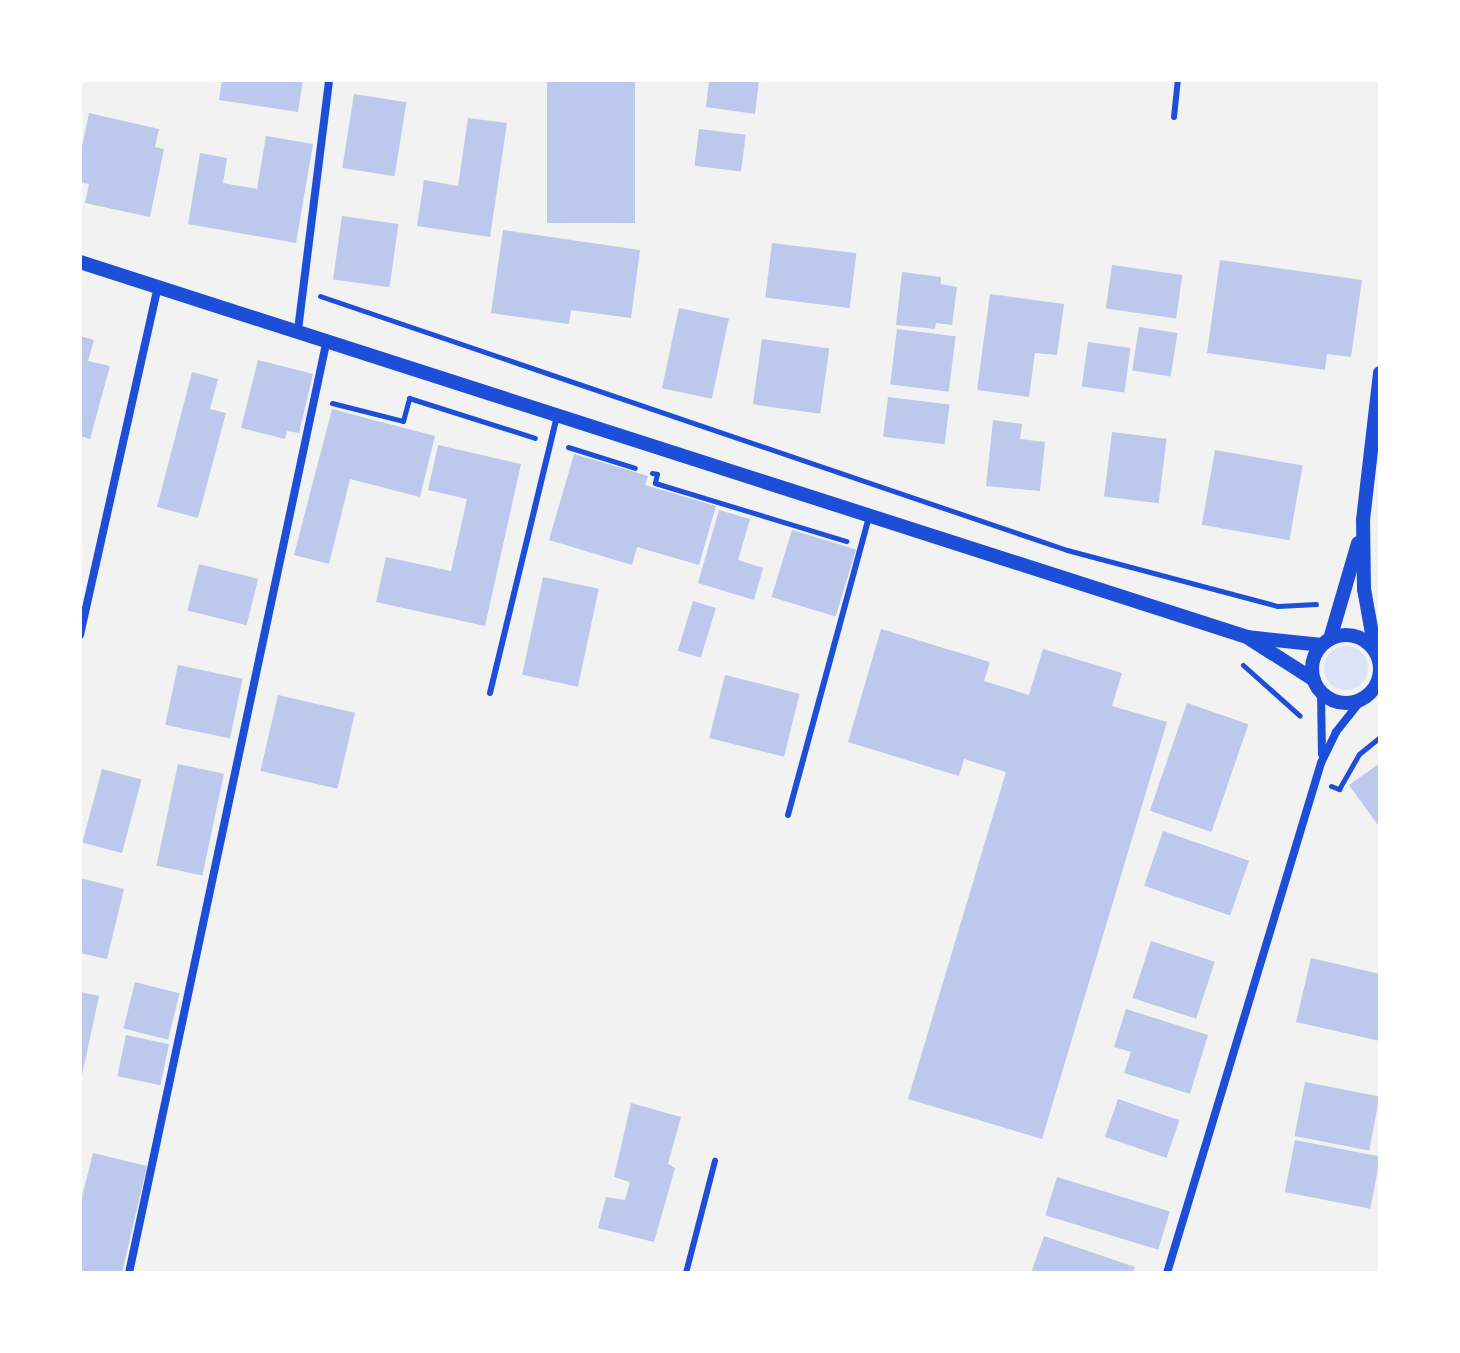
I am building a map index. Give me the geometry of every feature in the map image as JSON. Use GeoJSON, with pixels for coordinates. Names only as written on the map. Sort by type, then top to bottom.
{"type":"FeatureCollection","features":[{"type":"Feature","properties":{"kind":"street"},"geometry":{"type":"LineString","coordinates":[[298,330],[329,80]]}},
{"type":"Feature","properties":{"kind":"street"},"geometry":{"type":"LineString","coordinates":[[80,262],[558,412],[1247,637],[1326,642],[1355,636],[1378,658]]}},
{"type":"Feature","properties":{"kind":"street"},"geometry":{"type":"LineString","coordinates":[[80,635],[158,286]]}},
{"type":"Feature","properties":{"kind":"street"},"geometry":{"type":"LineString","coordinates":[[129,1273],[327,339]]}},
{"type":"Feature","properties":{"kind":"street"},"geometry":{"type":"LineString","coordinates":[[1167,1273],[1321,763],[1336,732],[1372,693],[1378,658],[1364,589],[1363,520],[1380,373]]}},
{"type":"Feature","properties":{"kind":"street"},"geometry":{"type":"LineString","coordinates":[[1321,763],[1313,661],[1326,642],[1363,520]]}},
{"type":"Feature","properties":{"kind":"street"},"geometry":{"type":"LineString","coordinates":[[1247,637],[1317,686],[1349,703],[1372,693]]}},
{"type":"Feature","properties":{"kind":"lane"},"geometry":{"type":"LineString","coordinates":[[1174,117],[1178,80]]}},
{"type":"Feature","properties":{"kind":"lane"},"geometry":{"type":"LineString","coordinates":[[490,693],[558,412]]}},
{"type":"Feature","properties":{"kind":"lane"},"geometry":{"type":"LineString","coordinates":[[788,815],[870,513]]}},
{"type":"Feature","properties":{"kind":"lane"},"geometry":{"type":"LineString","coordinates":[[686,1273],[715,1161]]}},
{"type":"Feature","properties":{"kind":"path"},"geometry":{"type":"LineString","coordinates":[[303,290],[1067,550],[1278,606],[1300,609],[1319,603],[1326,595]]}},
{"type":"Feature","properties":{"kind":"path"},"geometry":{"type":"LineString","coordinates":[[320,372],[334,376],[329,402],[403,421],[409,398],[657,474],[655,483],[862,546]]}},
{"type":"Feature","properties":{"kind":"path"},"geometry":{"type":"LineString","coordinates":[[1237,661],[1292,704],[1303,722]]}},
{"type":"Feature","properties":{"kind":"path"},"geometry":{"type":"LineString","coordinates":[[1315,782],[1339,789],[1359,754],[1380,737]]}},
{"type":"Feature","properties":{"kind":"shaded area"},"geometry":{"type":"Polygon","coordinates":[[[1346,646],[1362,652],[1368,668],[1362,684],[1346,690],[1330,684],[1324,668],[1330,652],[1346,646]]]}},
{"type":"Feature","properties":{"kind":"building"},"geometry":{"type":"Polygon","coordinates":[[[222,80],[303,80],[298,112],[219,100],[222,80]]]}},
{"type":"Feature","properties":{"kind":"building"},"geometry":{"type":"Polygon","coordinates":[[[547,80],[635,80],[635,223],[547,223],[547,80]]]}},
{"type":"Feature","properties":{"kind":"building"},"geometry":{"type":"Polygon","coordinates":[[[709,80],[759,80],[755,114],[706,107],[709,80]]]}},
{"type":"Feature","properties":{"kind":"building"},"geometry":{"type":"Polygon","coordinates":[[[354,94],[406,102],[395,176],[342,168],[354,94]]]}},
{"type":"Feature","properties":{"kind":"building"},"geometry":{"type":"Polygon","coordinates":[[[89,113],[159,129],[155,147],[164,149],[150,217],[85,203],[89,184],[80,182],[80,156],[89,113]]]}},
{"type":"Feature","properties":{"kind":"building"},"geometry":{"type":"Polygon","coordinates":[[[468,118],[507,123],[490,237],[417,226],[424,180],[458,186],[468,118]]]}},
{"type":"Feature","properties":{"kind":"building"},"geometry":{"type":"Polygon","coordinates":[[[699,129],[746,135],[741,171],[694,166],[699,129]]]}},
{"type":"Feature","properties":{"kind":"building"},"geometry":{"type":"Polygon","coordinates":[[[266,136],[313,144],[296,243],[188,224],[200,153],[227,158],[223,183],[257,189],[266,136]]]}},
{"type":"Feature","properties":{"kind":"building"},"geometry":{"type":"Polygon","coordinates":[[[342,216],[398,224],[390,287],[333,279],[342,216]]]}},
{"type":"Feature","properties":{"kind":"building"},"geometry":{"type":"Polygon","coordinates":[[[503,230],[640,250],[631,318],[571,310],[569,324],[491,313],[503,230]]]}},
{"type":"Feature","properties":{"kind":"building"},"geometry":{"type":"Polygon","coordinates":[[[772,243],[856,253],[850,308],[765,298],[772,243]]]}},
{"type":"Feature","properties":{"kind":"building"},"geometry":{"type":"Polygon","coordinates":[[[1220,260],[1362,280],[1351,357],[1327,354],[1325,370],[1207,353],[1220,260]]]}},
{"type":"Feature","properties":{"kind":"building"},"geometry":{"type":"Polygon","coordinates":[[[1112,265],[1182,275],[1176,318],[1106,309],[1112,265]]]}},
{"type":"Feature","properties":{"kind":"building"},"geometry":{"type":"Polygon","coordinates":[[[902,272],[941,277],[941,284],[957,287],[952,325],[936,323],[935,329],[896,325],[902,272]]]}},
{"type":"Feature","properties":{"kind":"building"},"geometry":{"type":"Polygon","coordinates":[[[990,294],[1064,304],[1057,355],[1035,353],[1029,397],[977,390],[990,294]]]}},
{"type":"Feature","properties":{"kind":"building"},"geometry":{"type":"Polygon","coordinates":[[[679,308],[729,319],[712,399],[662,388],[679,308]]]}},
{"type":"Feature","properties":{"kind":"building"},"geometry":{"type":"Polygon","coordinates":[[[1139,327],[1178,333],[1171,377],[1132,370],[1139,327]]]}},
{"type":"Feature","properties":{"kind":"building"},"geometry":{"type":"Polygon","coordinates":[[[897,329],[956,336],[949,392],[890,385],[897,329]]]}},
{"type":"Feature","properties":{"kind":"building"},"geometry":{"type":"Polygon","coordinates":[[[80,336],[94,340],[88,361],[110,366],[90,439],[80,436],[80,336]]]}},
{"type":"Feature","properties":{"kind":"building"},"geometry":{"type":"Polygon","coordinates":[[[762,339],[829,348],[820,414],[753,404],[762,339]]]}},
{"type":"Feature","properties":{"kind":"building"},"geometry":{"type":"Polygon","coordinates":[[[1088,342],[1131,348],[1124,393],[1082,387],[1088,342]]]}},
{"type":"Feature","properties":{"kind":"building"},"geometry":{"type":"Polygon","coordinates":[[[258,360],[313,374],[299,433],[287,431],[285,439],[241,428],[258,360]]]}},
{"type":"Feature","properties":{"kind":"building"},"geometry":{"type":"Polygon","coordinates":[[[192,372],[218,379],[210,409],[226,413],[198,518],[157,507],[192,372]]]}},
{"type":"Feature","properties":{"kind":"building"},"geometry":{"type":"Polygon","coordinates":[[[888,397],[950,405],[945,444],[883,437],[888,397]]]}},
{"type":"Feature","properties":{"kind":"building"},"geometry":{"type":"Polygon","coordinates":[[[332,409],[435,436],[420,497],[350,479],[329,564],[294,555],[332,409]]]}},
{"type":"Feature","properties":{"kind":"building"},"geometry":{"type":"Polygon","coordinates":[[[993,420],[1022,424],[1020,439],[1045,442],[1040,491],[986,486],[993,420]]]}},
{"type":"Feature","properties":{"kind":"building"},"geometry":{"type":"Polygon","coordinates":[[[1112,432],[1167,439],[1159,503],[1104,497],[1112,432]]]}},
{"type":"Feature","properties":{"kind":"building"},"geometry":{"type":"Polygon","coordinates":[[[438,445],[521,464],[485,626],[376,602],[386,557],[451,571],[467,499],[428,490],[438,445]]]}},
{"type":"Feature","properties":{"kind":"building"},"geometry":{"type":"Polygon","coordinates":[[[1215,450],[1303,465],[1289,540],[1202,525],[1215,450]]]}},
{"type":"Feature","properties":{"kind":"building"},"geometry":{"type":"Polygon","coordinates":[[[574,454],[648,476],[645,485],[716,506],[699,565],[637,547],[632,565],[549,540],[574,454]]]}},
{"type":"Feature","properties":{"kind":"building"},"geometry":{"type":"Polygon","coordinates":[[[719,510],[750,519],[738,560],[763,568],[754,600],[698,583],[719,510]]]}},
{"type":"Feature","properties":{"kind":"building"},"geometry":{"type":"Polygon","coordinates":[[[792,530],[856,550],[836,617],[772,597],[792,530]]]}},
{"type":"Feature","properties":{"kind":"building"},"geometry":{"type":"Polygon","coordinates":[[[199,564],[258,579],[247,625],[187,611],[199,564]]]}},
{"type":"Feature","properties":{"kind":"building"},"geometry":{"type":"Polygon","coordinates":[[[543,577],[599,589],[578,687],[522,675],[543,577]]]}},
{"type":"Feature","properties":{"kind":"building"},"geometry":{"type":"Polygon","coordinates":[[[693,601],[716,608],[701,658],[678,651],[693,601]]]}},
{"type":"Feature","properties":{"kind":"building"},"geometry":{"type":"Polygon","coordinates":[[[881,629],[990,662],[984,681],[1029,695],[1043,649],[1122,673],[1112,706],[1167,722],[1042,1139],[908,1099],[1006,772],[964,759],[959,776],[848,742],[881,629]]]}},
{"type":"Feature","properties":{"kind":"building"},"geometry":{"type":"Polygon","coordinates":[[[178,665],[243,679],[230,738],[165,725],[178,665]]]}},
{"type":"Feature","properties":{"kind":"building"},"geometry":{"type":"Polygon","coordinates":[[[725,675],[800,694],[784,757],[709,738],[725,675]]]}},
{"type":"Feature","properties":{"kind":"building"},"geometry":{"type":"Polygon","coordinates":[[[278,695],[355,713],[337,789],[260,771],[278,695]]]}},
{"type":"Feature","properties":{"kind":"building"},"geometry":{"type":"Polygon","coordinates":[[[1187,703],[1248,724],[1211,832],[1150,811],[1187,703]]]}},
{"type":"Feature","properties":{"kind":"building"},"geometry":{"type":"Polygon","coordinates":[[[1380,763],[1380,828],[1349,785],[1380,763]]]}},
{"type":"Feature","properties":{"kind":"building"},"geometry":{"type":"Polygon","coordinates":[[[178,764],[224,774],[202,875],[156,866],[178,764]]]}},
{"type":"Feature","properties":{"kind":"building"},"geometry":{"type":"Polygon","coordinates":[[[102,769],[142,780],[122,853],[82,842],[102,769]]]}},
{"type":"Feature","properties":{"kind":"building"},"geometry":{"type":"Polygon","coordinates":[[[1163,831],[1249,861],[1230,915],[1144,886],[1163,831]]]}},
{"type":"Feature","properties":{"kind":"building"},"geometry":{"type":"Polygon","coordinates":[[[80,878],[124,889],[107,959],[80,953],[80,878]]]}},
{"type":"Feature","properties":{"kind":"building"},"geometry":{"type":"Polygon","coordinates":[[[1151,941],[1215,962],[1196,1019],[1132,998],[1151,941]]]}},
{"type":"Feature","properties":{"kind":"building"},"geometry":{"type":"Polygon","coordinates":[[[1311,958],[1380,974],[1380,1041],[1296,1022],[1311,958]]]}},
{"type":"Feature","properties":{"kind":"building"},"geometry":{"type":"Polygon","coordinates":[[[135,982],[180,993],[168,1040],[123,1029],[135,982]]]}},
{"type":"Feature","properties":{"kind":"building"},"geometry":{"type":"Polygon","coordinates":[[[80,992],[99,996],[81,1080],[80,1080],[80,992]]]}},
{"type":"Feature","properties":{"kind":"building"},"geometry":{"type":"Polygon","coordinates":[[[1126,1009],[1208,1035],[1190,1094],[1124,1073],[1131,1052],[1114,1047],[1126,1009]]]}},
{"type":"Feature","properties":{"kind":"building"},"geometry":{"type":"Polygon","coordinates":[[[126,1035],[169,1044],[160,1085],[117,1076],[126,1035]]]}},
{"type":"Feature","properties":{"kind":"building"},"geometry":{"type":"Polygon","coordinates":[[[1305,1082],[1380,1097],[1369,1150],[1295,1136],[1305,1082]]]}},
{"type":"Feature","properties":{"kind":"building"},"geometry":{"type":"Polygon","coordinates":[[[1118,1099],[1179,1120],[1166,1158],[1105,1137],[1118,1099]]]}},
{"type":"Feature","properties":{"kind":"building"},"geometry":{"type":"Polygon","coordinates":[[[631,1103],[681,1117],[668,1164],[675,1168],[654,1242],[598,1228],[606,1197],[625,1200],[630,1182],[614,1177],[631,1103]]]}},
{"type":"Feature","properties":{"kind":"building"},"geometry":{"type":"Polygon","coordinates":[[[1295,1140],[1380,1157],[1370,1209],[1285,1192],[1295,1140]]]}},
{"type":"Feature","properties":{"kind":"building"},"geometry":{"type":"Polygon","coordinates":[[[93,1153],[147,1166],[122,1273],[80,1273],[80,1205],[93,1153]]]}},
{"type":"Feature","properties":{"kind":"building"},"geometry":{"type":"Polygon","coordinates":[[[1057,1177],[1170,1211],[1158,1250],[1045,1215],[1057,1177]]]}},
{"type":"Feature","properties":{"kind":"building"},"geometry":{"type":"Polygon","coordinates":[[[1044,1236],[1135,1267],[1133,1273],[1031,1273],[1044,1236]]]}}]}
